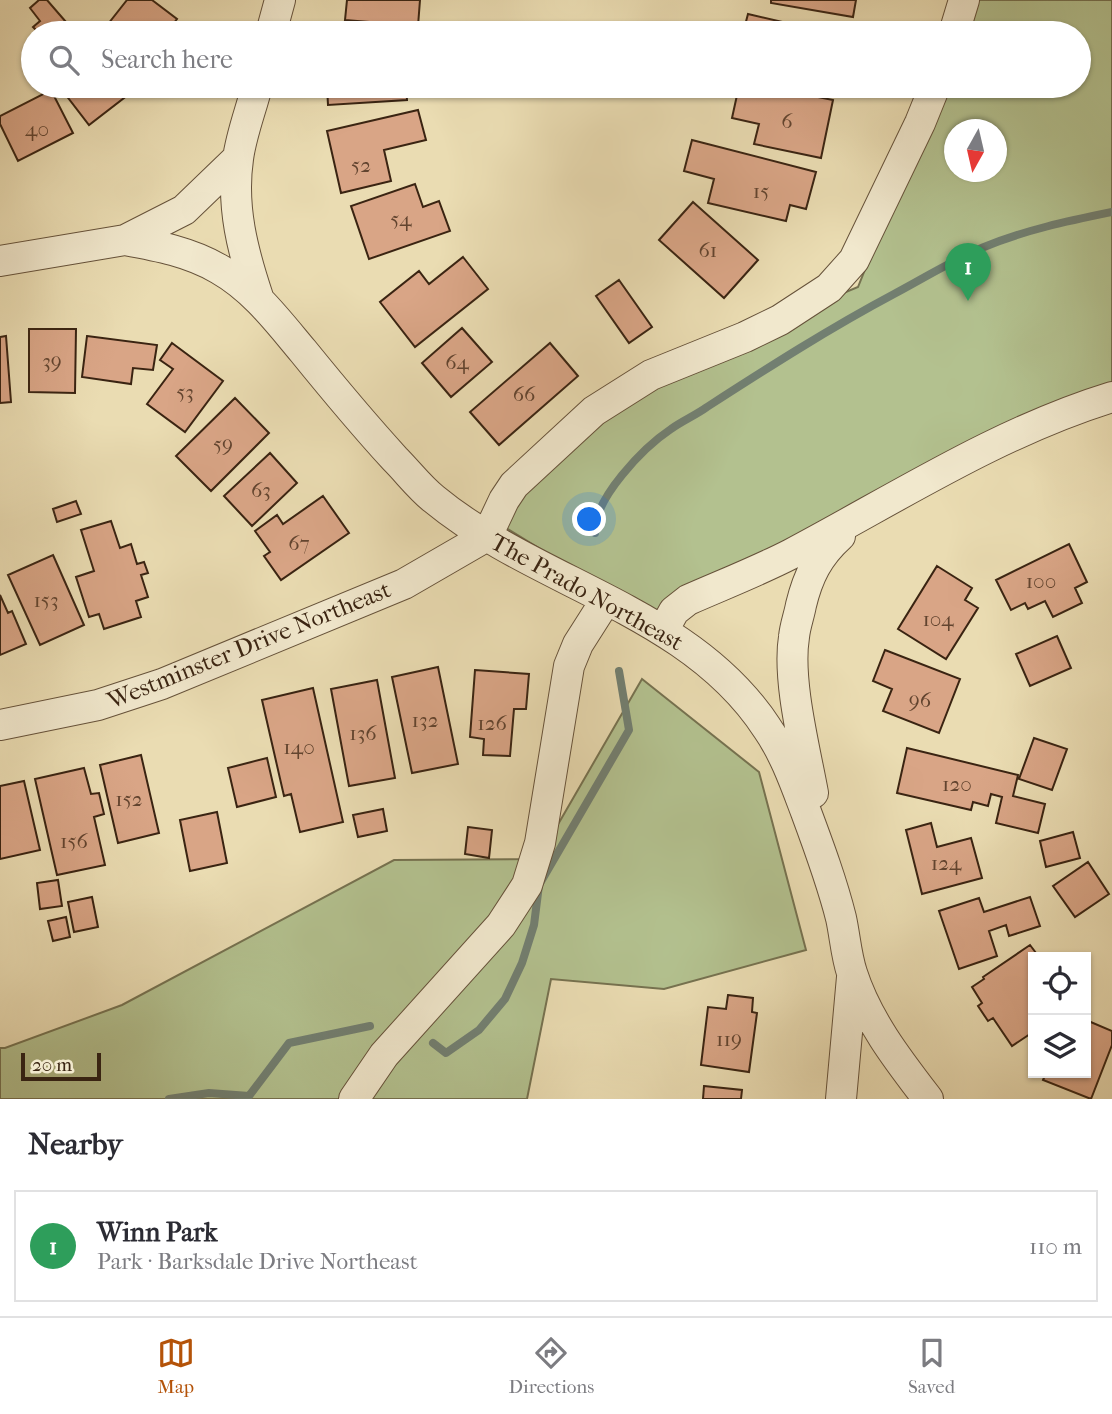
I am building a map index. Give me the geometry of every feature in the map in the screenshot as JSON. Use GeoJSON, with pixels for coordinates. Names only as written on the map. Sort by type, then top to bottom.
{"type":"FeatureCollection","features":[{"type":"Feature","properties":{"kind":"street"},"geometry":{"type":"LineString","coordinates":[[274,21],[280,0]]}},
{"type":"Feature","properties":{"kind":"street"},"geometry":{"type":"LineString","coordinates":[[958,21],[964,0]]}},
{"type":"Feature","properties":{"kind":"street"},"geometry":{"type":"LineString","coordinates":[[238,158],[254,98]]}},
{"type":"Feature","properties":{"kind":"street"},"geometry":{"type":"LineString","coordinates":[[487,536],[514,485],[594,411],[651,375],[780,320],[829,288],[854,260],[930,98]]}},
{"type":"Feature","properties":{"kind":"street","name":"The Prado Northeast"},"geometry":{"type":"LineString","coordinates":[[0,261],[125,240],[184,210],[238,158]]}},
{"type":"Feature","properties":{"kind":"street","name":"The Prado Northeast"},"geometry":{"type":"LineString","coordinates":[[238,158],[236,195],[239,232],[258,297]]}},
{"type":"Feature","properties":{"kind":"street","name":"The Prado Northeast"},"geometry":{"type":"LineString","coordinates":[[125,240],[192,256],[220,270],[258,297],[361,422],[431,497],[487,536],[663,631],[699,655],[744,699],[767,728],[789,768],[826,866],[852,974],[873,1023],[928,1099]]}},
{"type":"Feature","properties":{"kind":"street"},"geometry":{"type":"LineString","coordinates":[[663,631],[674,611],[688,600],[789,555],[869,509],[1019,433],[1112,397]]}},
{"type":"Feature","properties":{"kind":"street"},"geometry":{"type":"LineString","coordinates":[[826,866],[794,691],[793,639],[806,584],[814,565],[828,546],[869,509]]}},
{"type":"Feature","properties":{"kind":"street","name":"Westminster Drive Northeast"},"geometry":{"type":"LineString","coordinates":[[0,725],[98,705],[162,684],[404,584],[487,536]]}},
{"type":"Feature","properties":{"kind":"street"},"geometry":{"type":"LineString","coordinates":[[354,1099],[384,1055],[501,925],[527,885],[540,843],[569,666],[578,644],[606,600]]}},
{"type":"Feature","properties":{"kind":"street","name":"The Prado Northeast"},"geometry":{"type":"LineString","coordinates":[[841,1099],[852,974]]}},
{"type":"Feature","properties":{"kind":"green space"},"geometry":{"type":"Polygon","coordinates":[[[964,0],[1112,0],[1112,391],[661,623],[493,520],[602,394],[858,287],[934,98],[1091,98],[1091,21],[959,21],[964,0]]]}},
{"type":"Feature","properties":{"kind":"green space"},"geometry":{"type":"Polygon","coordinates":[[[642,679],[759,772],[806,950],[664,989],[551,979],[527,1099],[0,1099],[0,1048],[122,1005],[394,860],[538,859],[642,679]]]}},
{"type":"Feature","properties":{"kind":"building"},"geometry":{"type":"Polygon","coordinates":[[[39,0],[47,0],[65,21],[40,21],[30,8],[39,0]]]}},
{"type":"Feature","properties":{"kind":"building"},"geometry":{"type":"Polygon","coordinates":[[[127,0],[152,0],[177,19],[175,21],[110,21],[127,0]]]}},
{"type":"Feature","properties":{"kind":"building"},"geometry":{"type":"Polygon","coordinates":[[[347,0],[420,0],[418,21],[345,20],[347,0]]]}},
{"type":"Feature","properties":{"kind":"building"},"geometry":{"type":"Polygon","coordinates":[[[771,0],[856,0],[853,17],[771,3],[771,0]]]}},
{"type":"Feature","properties":{"kind":"building"},"geometry":{"type":"Polygon","coordinates":[[[748,14],[778,21],[746,21],[748,14]]]}},
{"type":"Feature","properties":{"kind":"building"},"geometry":{"type":"Polygon","coordinates":[[[35,98],[55,98],[73,133],[18,161],[0,124],[0,116],[35,98]]]}},
{"type":"Feature","properties":{"kind":"building"},"geometry":{"type":"Polygon","coordinates":[[[68,98],[124,98],[89,125],[68,98]]]}},
{"type":"Feature","properties":{"kind":"building"},"geometry":{"type":"Polygon","coordinates":[[[328,98],[407,98],[407,100],[328,105],[328,98]]]}},
{"type":"Feature","properties":{"kind":"building"},"geometry":{"type":"Polygon","coordinates":[[[736,98],[833,100],[821,158],[754,144],[759,124],[732,118],[736,98]]]}},
{"type":"Feature","properties":{"kind":"building"},"geometry":{"type":"Polygon","coordinates":[[[418,110],[426,140],[384,150],[391,181],[341,193],[327,131],[418,110]]]}},
{"type":"Feature","properties":{"kind":"building"},"geometry":{"type":"Polygon","coordinates":[[[692,140],[816,172],[806,209],[790,205],[786,221],[708,203],[714,179],[684,171],[692,140]]]}},
{"type":"Feature","properties":{"kind":"building"},"geometry":{"type":"Polygon","coordinates":[[[415,184],[423,207],[439,201],[450,231],[369,259],[351,206],[415,184]]]}},
{"type":"Feature","properties":{"kind":"building"},"geometry":{"type":"Polygon","coordinates":[[[693,202],[758,260],[724,298],[659,240],[693,202]]]}},
{"type":"Feature","properties":{"kind":"building"},"geometry":{"type":"Polygon","coordinates":[[[463,257],[488,289],[415,347],[380,302],[419,271],[429,284],[463,257]]]}},
{"type":"Feature","properties":{"kind":"building"},"geometry":{"type":"Polygon","coordinates":[[[619,280],[652,327],[629,343],[596,296],[619,280]]]}},
{"type":"Feature","properties":{"kind":"building"},"geometry":{"type":"Polygon","coordinates":[[[462,328],[492,362],[451,397],[422,363],[462,328]]]}},
{"type":"Feature","properties":{"kind":"building"},"geometry":{"type":"Polygon","coordinates":[[[29,329],[76,329],[75,393],[29,392],[29,329]]]}},
{"type":"Feature","properties":{"kind":"building"},"geometry":{"type":"Polygon","coordinates":[[[6,336],[11,402],[0,403],[0,337],[6,336]]]}},
{"type":"Feature","properties":{"kind":"building"},"geometry":{"type":"Polygon","coordinates":[[[87,336],[157,345],[153,370],[133,368],[131,384],[82,377],[87,336]]]}},
{"type":"Feature","properties":{"kind":"building"},"geometry":{"type":"Polygon","coordinates":[[[172,343],[223,381],[185,432],[147,404],[173,369],[160,360],[172,343]]]}},
{"type":"Feature","properties":{"kind":"building"},"geometry":{"type":"Polygon","coordinates":[[[550,343],[578,376],[499,445],[470,412],[550,343]]]}},
{"type":"Feature","properties":{"kind":"building"},"geometry":{"type":"Polygon","coordinates":[[[235,398],[269,433],[211,491],[176,456],[235,398]]]}},
{"type":"Feature","properties":{"kind":"building"},"geometry":{"type":"Polygon","coordinates":[[[270,453],[297,483],[252,526],[224,496],[270,453]]]}},
{"type":"Feature","properties":{"kind":"building"},"geometry":{"type":"Polygon","coordinates":[[[323,496],[349,533],[281,580],[264,556],[270,552],[255,531],[277,515],[283,524],[323,496]]]}},
{"type":"Feature","properties":{"kind":"building"},"geometry":{"type":"Polygon","coordinates":[[[76,501],[81,514],[57,522],[53,509],[76,501]]]}},
{"type":"Feature","properties":{"kind":"building"},"geometry":{"type":"Polygon","coordinates":[[[111,521],[120,548],[131,544],[137,564],[144,562],[148,573],[141,575],[148,597],[136,601],[141,617],[104,629],[99,614],[89,617],[76,577],[94,571],[81,530],[111,521]]]}},
{"type":"Feature","properties":{"kind":"building"},"geometry":{"type":"Polygon","coordinates":[[[1069,544],[1087,582],[1075,588],[1082,603],[1053,617],[1045,601],[1028,609],[1025,603],[1011,610],[996,580],[1069,544]]]}},
{"type":"Feature","properties":{"kind":"building"},"geometry":{"type":"Polygon","coordinates":[[[53,555],[84,625],[40,645],[8,575],[53,555]]]}},
{"type":"Feature","properties":{"kind":"building"},"geometry":{"type":"Polygon","coordinates":[[[937,566],[972,588],[965,600],[978,608],[946,659],[898,629],[937,566]]]}},
{"type":"Feature","properties":{"kind":"building"},"geometry":{"type":"Polygon","coordinates":[[[0,595],[8,613],[12,611],[26,644],[0,655],[0,595]]]}},
{"type":"Feature","properties":{"kind":"building"},"geometry":{"type":"Polygon","coordinates":[[[1057,636],[1071,668],[1030,686],[1016,654],[1057,636]]]}},
{"type":"Feature","properties":{"kind":"building"},"geometry":{"type":"Polygon","coordinates":[[[885,650],[960,679],[939,733],[883,711],[892,689],[873,681],[885,650]]]}},
{"type":"Feature","properties":{"kind":"building"},"geometry":{"type":"Polygon","coordinates":[[[438,667],[458,764],[412,773],[392,677],[438,667]]]}},
{"type":"Feature","properties":{"kind":"building"},"geometry":{"type":"Polygon","coordinates":[[[475,670],[529,674],[526,709],[514,709],[510,756],[483,755],[484,739],[470,737],[475,670]]]}},
{"type":"Feature","properties":{"kind":"building"},"geometry":{"type":"Polygon","coordinates":[[[377,680],[395,778],[349,786],[331,689],[377,680]]]}},
{"type":"Feature","properties":{"kind":"building"},"geometry":{"type":"Polygon","coordinates":[[[313,688],[343,822],[300,832],[291,794],[284,796],[262,700],[313,688]]]}},
{"type":"Feature","properties":{"kind":"building"},"geometry":{"type":"Polygon","coordinates":[[[1034,738],[1067,749],[1052,790],[1019,779],[1034,738]]]}},
{"type":"Feature","properties":{"kind":"building"},"geometry":{"type":"Polygon","coordinates":[[[907,748],[1018,775],[1013,796],[1045,804],[1038,833],[996,823],[1002,797],[991,794],[988,806],[973,802],[971,810],[897,793],[907,748]]]}},
{"type":"Feature","properties":{"kind":"building"},"geometry":{"type":"Polygon","coordinates":[[[141,755],[159,833],[118,843],[100,765],[141,755]]]}},
{"type":"Feature","properties":{"kind":"building"},"geometry":{"type":"Polygon","coordinates":[[[267,758],[276,797],[237,807],[228,768],[267,758]]]}},
{"type":"Feature","properties":{"kind":"building"},"geometry":{"type":"Polygon","coordinates":[[[84,768],[91,794],[99,793],[104,814],[94,817],[105,865],[57,875],[35,779],[84,768]]]}},
{"type":"Feature","properties":{"kind":"building"},"geometry":{"type":"Polygon","coordinates":[[[24,781],[40,850],[0,859],[0,786],[24,781]]]}},
{"type":"Feature","properties":{"kind":"building"},"geometry":{"type":"Polygon","coordinates":[[[383,809],[387,831],[358,837],[353,815],[383,809]]]}},
{"type":"Feature","properties":{"kind":"building"},"geometry":{"type":"Polygon","coordinates":[[[217,812],[227,863],[190,871],[180,820],[217,812]]]}},
{"type":"Feature","properties":{"kind":"building"},"geometry":{"type":"Polygon","coordinates":[[[931,823],[937,847],[971,838],[982,878],[922,894],[906,830],[931,823]]]}},
{"type":"Feature","properties":{"kind":"building"},"geometry":{"type":"Polygon","coordinates":[[[468,827],[492,830],[489,858],[465,854],[468,827]]]}},
{"type":"Feature","properties":{"kind":"building"},"geometry":{"type":"Polygon","coordinates":[[[1073,832],[1080,858],[1046,867],[1040,841],[1073,832]]]}},
{"type":"Feature","properties":{"kind":"building"},"geometry":{"type":"Polygon","coordinates":[[[1088,862],[1109,894],[1075,917],[1053,886],[1088,862]]]}},
{"type":"Feature","properties":{"kind":"building"},"geometry":{"type":"Polygon","coordinates":[[[58,880],[62,906],[40,909],[37,883],[58,880]]]}},
{"type":"Feature","properties":{"kind":"building"},"geometry":{"type":"Polygon","coordinates":[[[92,897],[98,927],[74,932],[68,902],[92,897]]]}},
{"type":"Feature","properties":{"kind":"building"},"geometry":{"type":"Polygon","coordinates":[[[1030,897],[1040,926],[1009,936],[1006,925],[989,931],[997,956],[959,969],[939,911],[979,898],[984,912],[1030,897]]]}},
{"type":"Feature","properties":{"kind":"building"},"geometry":{"type":"Polygon","coordinates":[[[66,917],[70,937],[53,941],[48,921],[66,917]]]}},
{"type":"Feature","properties":{"kind":"building"},"geometry":{"type":"Polygon","coordinates":[[[1030,945],[1035,952],[1028,952],[1028,1035],[1012,1046],[993,1018],[988,1021],[978,1006],[982,1003],[972,987],[984,979],[983,977],[1030,945]]]}},
{"type":"Feature","properties":{"kind":"building"},"geometry":{"type":"Polygon","coordinates":[[[728,995],[753,998],[752,1012],[757,1013],[749,1072],[701,1065],[708,1007],[726,1009],[728,995]]]}},
{"type":"Feature","properties":{"kind":"building"},"geometry":{"type":"Polygon","coordinates":[[[1091,1022],[1112,1031],[1112,1045],[1091,1099],[1043,1080],[1091,1078],[1091,1022]]]}},
{"type":"Feature","properties":{"kind":"building"},"geometry":{"type":"Polygon","coordinates":[[[704,1086],[742,1090],[741,1099],[703,1099],[704,1086]]]}},
{"type":"Feature","properties":{"kind":"waterway"},"geometry":{"type":"LineString","coordinates":[[595,533],[602,505],[611,490],[647,448],[675,426],[823,334],[972,252],[1031,231],[1112,212]]}},
{"type":"Feature","properties":{"kind":"waterway"},"geometry":{"type":"LineString","coordinates":[[433,1043],[446,1053],[479,1030],[505,999],[522,963],[534,925],[539,885],[629,730],[619,671]]}},
{"type":"Feature","properties":{"kind":"waterway"},"geometry":{"type":"LineString","coordinates":[[169,1099],[209,1093],[249,1096],[289,1043],[370,1026]]}},
{"type":"Feature","properties":{"kind":"place","name":"Winn Park"},"geometry":{"type":"Point","coordinates":[968,301]}}]}
